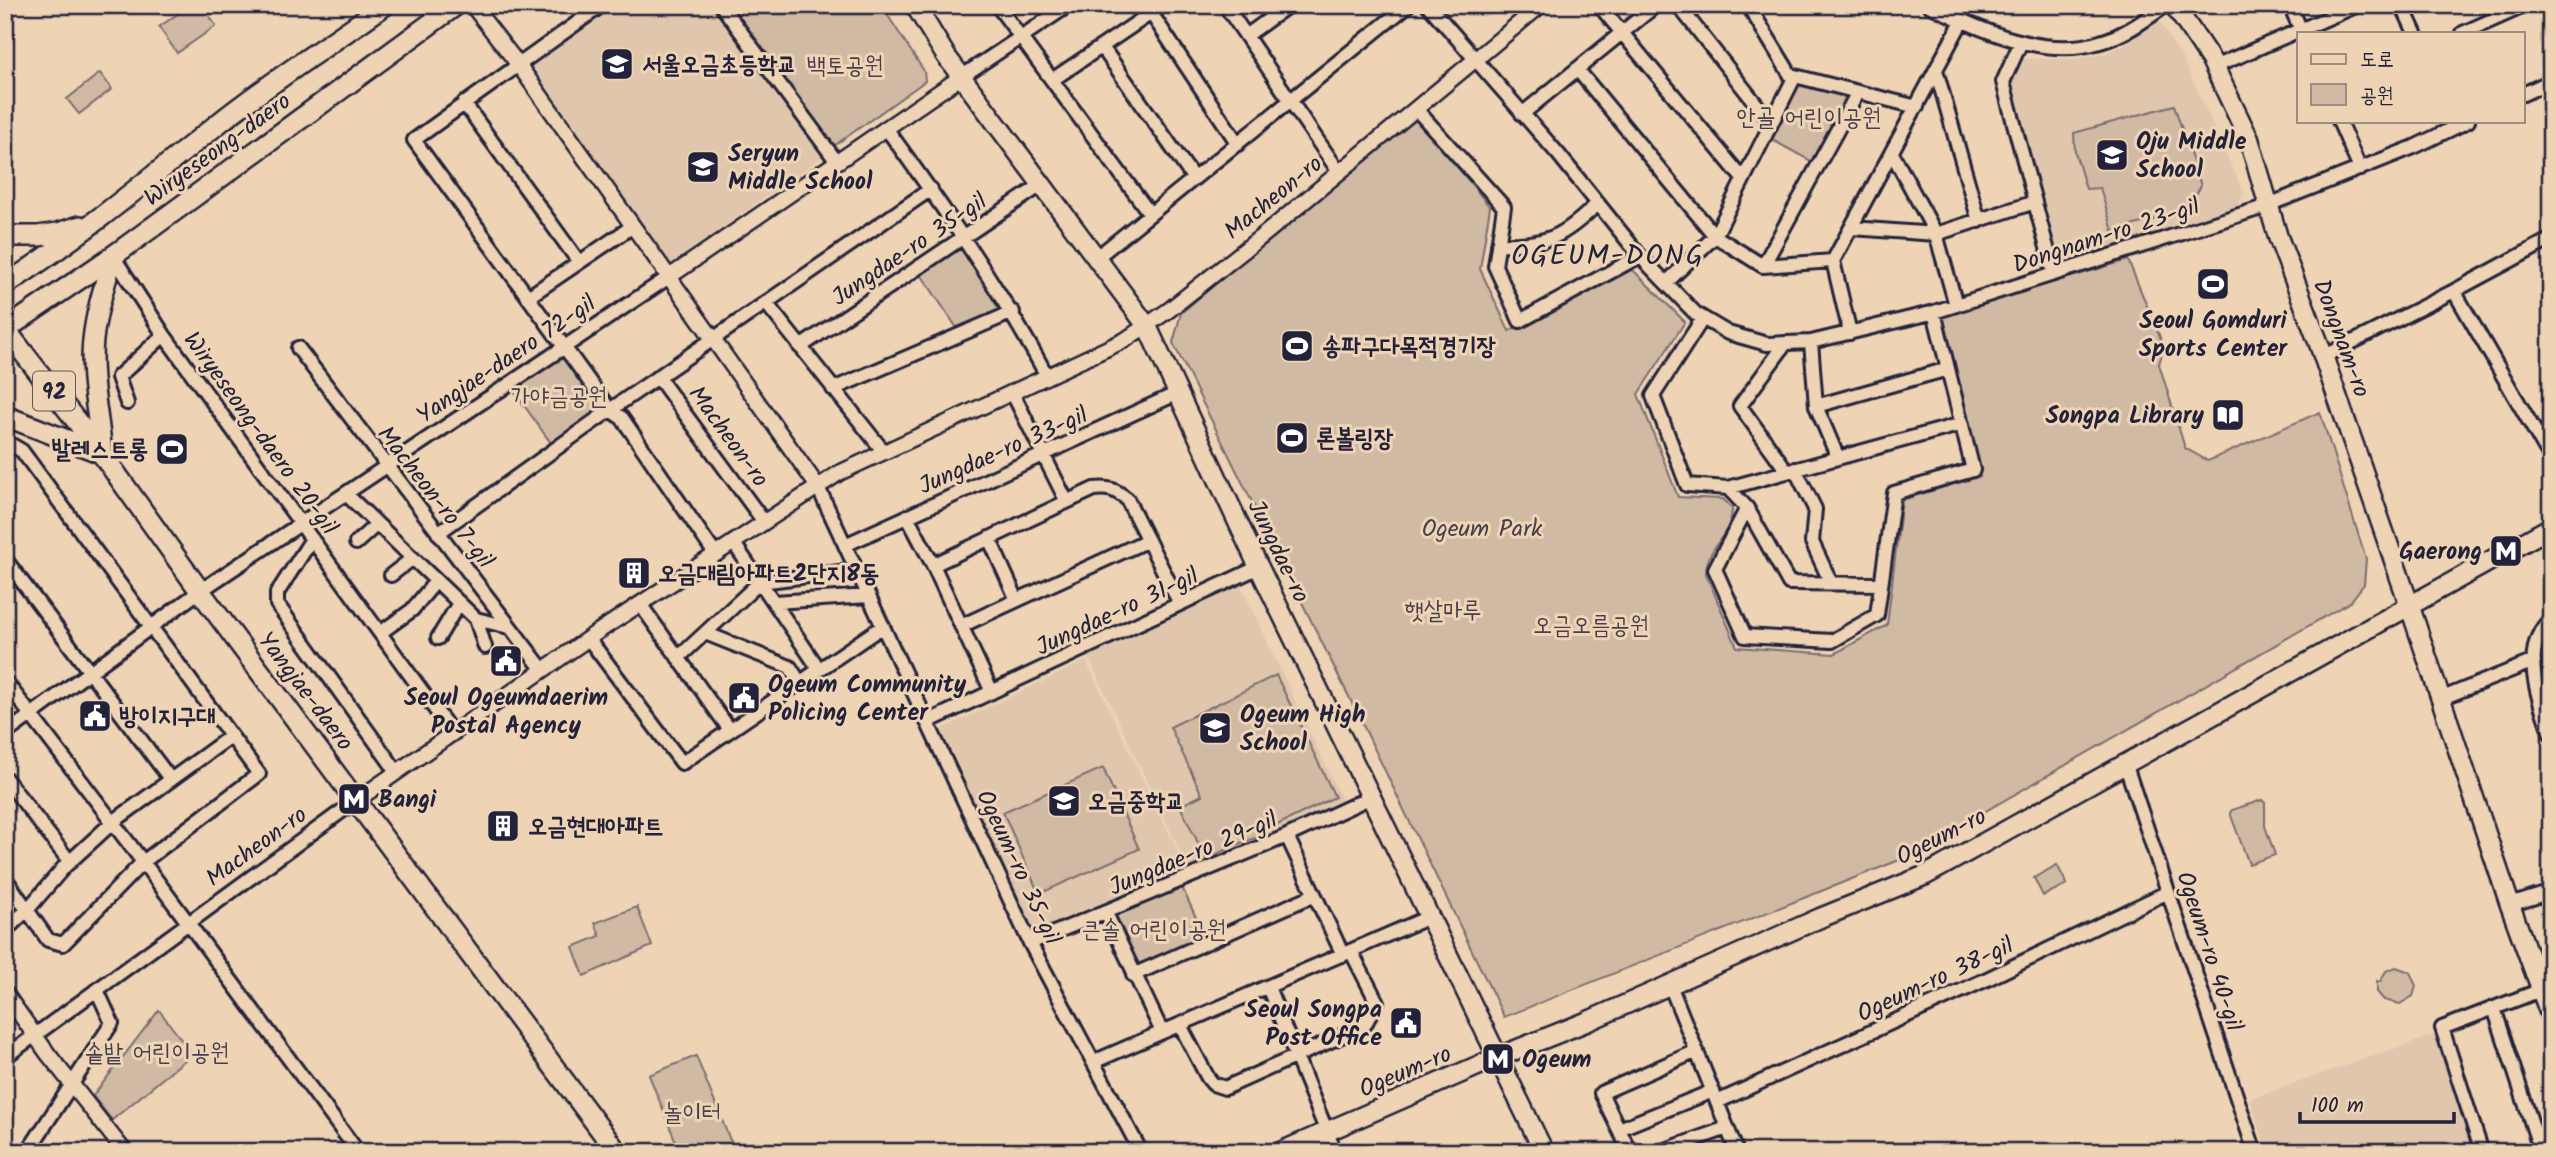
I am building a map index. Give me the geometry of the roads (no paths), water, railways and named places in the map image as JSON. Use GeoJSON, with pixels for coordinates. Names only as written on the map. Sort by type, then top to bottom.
{"type":"FeatureCollection","features":[{"type":"Feature","properties":{"kind":"main road","name":"Wiryeseong-daero"},"geometry":{"type":"LineString","coordinates":[[5,285],[53,254],[221,122],[385,5]]}},
{"type":"Feature","properties":{"kind":"main road","name":"Jungdae-ro"},"geometry":{"type":"LineString","coordinates":[[915,5],[961,77],[1147,326],[1259,567],[1544,1152]]}},
{"type":"Feature","properties":{"kind":"main road","name":"Dongnam-ro"},"geometry":{"type":"LineString","coordinates":[[2174,5],[2214,67],[2249,139],[2278,237],[2323,357],[2510,905],[2551,1017]]}},
{"type":"Feature","properties":{"kind":"main road","name":"Wiryeseong-daero"},"geometry":{"type":"LineString","coordinates":[[5,330],[113,256],[440,9]]}},
{"type":"Feature","properties":{"kind":"main road"},"geometry":{"type":"LineString","coordinates":[[5,236],[38,236],[92,224]]}},
{"type":"Feature","properties":{"kind":"main road"},"geometry":{"type":"LineString","coordinates":[[5,416],[102,454],[93,379],[92,343],[101,294],[113,256]]}},
{"type":"Feature","properties":{"kind":"main road","name":"Yangjae-daero"},"geometry":{"type":"LineString","coordinates":[[5,330],[102,454],[200,591],[617,1152]]}},
{"type":"Feature","properties":{"kind":"main road","name":"Ogeum-ro"},"geometry":{"type":"LineString","coordinates":[[1280,1152],[1926,874],[2549,533]]}},
{"type":"Feature","properties":{"kind":"main road"},"geometry":{"type":"LineString","coordinates":[[604,1134],[624,1152]]}},
{"type":"Feature","properties":{"kind":"street"},"geometry":{"type":"LineString","coordinates":[[472,5],[518,64],[818,487]]}},
{"type":"Feature","properties":{"kind":"street"},"geometry":{"type":"LineString","coordinates":[[602,5],[414,140],[610,410],[622,418],[715,554]]}},
{"type":"Feature","properties":{"kind":"street"},"geometry":{"type":"LineString","coordinates":[[722,5],[837,162]]}},
{"type":"Feature","properties":{"kind":"street"},"geometry":{"type":"LineString","coordinates":[[997,5],[1150,214]]}},
{"type":"Feature","properties":{"kind":"street"},"geometry":{"type":"LineString","coordinates":[[961,77],[1069,5]]}},
{"type":"Feature","properties":{"kind":"street"},"geometry":{"type":"LineString","coordinates":[[1052,80],[1163,5]]}},
{"type":"Feature","properties":{"kind":"street"},"geometry":{"type":"LineString","coordinates":[[1225,5],[1339,172]]}},
{"type":"Feature","properties":{"kind":"street"},"geometry":{"type":"LineString","coordinates":[[1246,36],[1289,5]]}},
{"type":"Feature","properties":{"kind":"street"},"geometry":{"type":"LineString","coordinates":[[1096,258],[1408,5]]}},
{"type":"Feature","properties":{"kind":"street","name":"Dongnam-ro 23-gil"},"geometry":{"type":"LineString","coordinates":[[1428,5],[1598,203],[1640,256],[1666,283],[1703,318],[1728,333],[1767,344],[1811,342],[1850,333],[1934,312],[2054,274],[2269,205],[2360,169],[2460,122]]}},
{"type":"Feature","properties":{"kind":"street","name":"Macheon-ro"},"geometry":{"type":"LineString","coordinates":[[5,1057],[357,800],[588,638],[839,473],[1125,340],[1147,326],[1541,5]]}},
{"type":"Feature","properties":{"kind":"street"},"geometry":{"type":"LineString","coordinates":[[1599,5],[1743,179]]}},
{"type":"Feature","properties":{"kind":"street"},"geometry":{"type":"LineString","coordinates":[[1522,114],[1656,5]]}},
{"type":"Feature","properties":{"kind":"street"},"geometry":{"type":"LineString","coordinates":[[1678,5],[1772,123]]}},
{"type":"Feature","properties":{"kind":"street"},"geometry":{"type":"LineString","coordinates":[[1748,5],[1794,78],[1917,107]]}},
{"type":"Feature","properties":{"kind":"street"},"geometry":{"type":"LineString","coordinates":[[1929,5],[1990,33],[2042,45],[2072,46],[2098,43],[2130,30],[2166,5]]}},
{"type":"Feature","properties":{"kind":"street"},"geometry":{"type":"LineString","coordinates":[[2290,5],[2301,32],[2358,5]]}},
{"type":"Feature","properties":{"kind":"street"},"geometry":{"type":"LineString","coordinates":[[2402,5],[2415,32]]}},
{"type":"Feature","properties":{"kind":"street"},"geometry":{"type":"LineString","coordinates":[[2465,32],[2526,5]]}},
{"type":"Feature","properties":{"kind":"street"},"geometry":{"type":"LineString","coordinates":[[1151,13],[1238,144]]}},
{"type":"Feature","properties":{"kind":"street"},"geometry":{"type":"LineString","coordinates":[[1850,333],[1833,261],[1962,21]]}},
{"type":"Feature","properties":{"kind":"street"},"geometry":{"type":"LineString","coordinates":[[2214,67],[2297,34]]}},
{"type":"Feature","properties":{"kind":"street"},"geometry":{"type":"LineString","coordinates":[[2021,41],[2003,82],[2054,274]]}},
{"type":"Feature","properties":{"kind":"street"},"geometry":{"type":"LineString","coordinates":[[1101,47],[1194,179]]}},
{"type":"Feature","properties":{"kind":"street"},"geometry":{"type":"LineString","coordinates":[[1577,69],[1715,236],[1763,266],[1833,261]]}},
{"type":"Feature","properties":{"kind":"street"},"geometry":{"type":"LineString","coordinates":[[1936,70],[1979,221]]}},
{"type":"Feature","properties":{"kind":"street","name":"Yangjae-daero 72-gil"},"geometry":{"type":"LineString","coordinates":[[5,734],[200,591],[669,277],[961,77]]}},
{"type":"Feature","properties":{"kind":"street"},"geometry":{"type":"LineString","coordinates":[[1666,283],[1715,236],[1794,78]]}},
{"type":"Feature","properties":{"kind":"street"},"geometry":{"type":"LineString","coordinates":[[2524,94],[2551,81]]}},
{"type":"Feature","properties":{"kind":"street"},"geometry":{"type":"LineString","coordinates":[[1763,266],[1858,92]]}},
{"type":"Feature","properties":{"kind":"street"},"geometry":{"type":"LineString","coordinates":[[464,103],[579,262]]}},
{"type":"Feature","properties":{"kind":"street"},"geometry":{"type":"LineString","coordinates":[[1416,108],[1504,207],[1495,266],[1520,321],[1640,256]]}},
{"type":"Feature","properties":{"kind":"street"},"geometry":{"type":"LineString","coordinates":[[2339,122],[2360,169]]}},
{"type":"Feature","properties":{"kind":"street"},"geometry":{"type":"LineString","coordinates":[[886,128],[1013,312],[1046,376]]}},
{"type":"Feature","properties":{"kind":"street"},"geometry":{"type":"LineString","coordinates":[[1892,153],[1936,233],[1956,305]]}},
{"type":"Feature","properties":{"kind":"street","name":"Jungdae-ro 35-gil"},"geometry":{"type":"LineString","coordinates":[[800,347],[1041,185]]}},
{"type":"Feature","properties":{"kind":"street"},"geometry":{"type":"LineString","coordinates":[[438,533],[610,410],[931,190]]}},
{"type":"Feature","properties":{"kind":"street"},"geometry":{"type":"LineString","coordinates":[[1852,228],[1936,233],[2035,202]]}},
{"type":"Feature","properties":{"kind":"street"},"geometry":{"type":"LineString","coordinates":[[1498,244],[1539,243],[1558,236],[1598,203]]}},
{"type":"Feature","properties":{"kind":"street"},"geometry":{"type":"LineString","coordinates":[[528,297],[633,226]]}},
{"type":"Feature","properties":{"kind":"street"},"geometry":{"type":"LineString","coordinates":[[2323,357],[2551,239]]}},
{"type":"Feature","properties":{"kind":"street","name":"Wiryeseong-daero 20-gil"},"geometry":{"type":"LineString","coordinates":[[113,256],[164,335],[453,734]]}},
{"type":"Feature","properties":{"kind":"street"},"geometry":{"type":"LineString","coordinates":[[2454,291],[2551,459]]}},
{"type":"Feature","properties":{"kind":"street"},"geometry":{"type":"LineString","coordinates":[[766,303],[884,452]]}},
{"type":"Feature","properties":{"kind":"street"},"geometry":{"type":"LineString","coordinates":[[833,389],[1013,312]]}},
{"type":"Feature","properties":{"kind":"street"},"geometry":{"type":"LineString","coordinates":[[1747,508],[1714,569],[1745,636],[1832,641],[1877,615],[1894,494],[1973,470],[1934,312]]}},
{"type":"Feature","properties":{"kind":"street"},"geometry":{"type":"LineString","coordinates":[[1703,318],[1653,396],[1687,485],[1728,488],[1962,424]]}},
{"type":"Feature","properties":{"kind":"street"},"geometry":{"type":"LineString","coordinates":[[127,403],[118,377],[164,335]]}},
{"type":"Feature","properties":{"kind":"street"},"geometry":{"type":"LineString","coordinates":[[1811,342],[1816,406],[1838,458]]}},
{"type":"Feature","properties":{"kind":"street"},"geometry":{"type":"LineString","coordinates":[[1786,343],[1740,405],[1791,470],[1815,509],[1812,542],[1831,583]]}},
{"type":"Feature","properties":{"kind":"street","name":"Macheon-ro 7-gil"},"geometry":{"type":"LineString","coordinates":[[298,348],[543,670]]}},
{"type":"Feature","properties":{"kind":"street"},"geometry":{"type":"LineString","coordinates":[[1816,406],[1948,369]]}},
{"type":"Feature","properties":{"kind":"street","name":"Macheon-ro"},"geometry":{"type":"LineString","coordinates":[[658,377],[764,523]]}},
{"type":"Feature","properties":{"kind":"street"},"geometry":{"type":"LineString","coordinates":[[1012,392],[1067,502]]}},
{"type":"Feature","properties":{"kind":"street","name":"Jungdae-ro 33-gil"},"geometry":{"type":"LineString","coordinates":[[845,545],[1178,393]]}},
{"type":"Feature","properties":{"kind":"street"},"geometry":{"type":"LineString","coordinates":[[5,441],[22,451],[258,774],[143,862],[63,944],[48,940],[5,878]]}},
{"type":"Feature","properties":{"kind":"street","name":"Ogeum-ro 35-gil"},"geometry":{"type":"LineString","coordinates":[[818,487],[1030,943],[1141,1152]]}},
{"type":"Feature","properties":{"kind":"street"},"geometry":{"type":"LineString","coordinates":[[933,565],[1094,489],[1107,487],[1127,499],[1180,604]]}},
{"type":"Feature","properties":{"kind":"street"},"geometry":{"type":"LineString","coordinates":[[1728,488],[1747,508],[1789,583],[1881,584]]}},
{"type":"Feature","properties":{"kind":"street"},"geometry":{"type":"LineString","coordinates":[[346,494],[476,619],[485,647]]}},
{"type":"Feature","properties":{"kind":"street"},"geometry":{"type":"LineString","coordinates":[[907,516],[933,565],[992,692]]}},
{"type":"Feature","properties":{"kind":"street"},"geometry":{"type":"LineString","coordinates":[[356,543],[377,524]]}},
{"type":"Feature","properties":{"kind":"street"},"geometry":{"type":"LineString","coordinates":[[989,538],[1017,600]]}},
{"type":"Feature","properties":{"kind":"street"},"geometry":{"type":"LineString","coordinates":[[312,539],[277,593],[277,604],[397,772]]}},
{"type":"Feature","properties":{"kind":"street"},"geometry":{"type":"LineString","coordinates":[[961,626],[1148,540]]}},
{"type":"Feature","properties":{"kind":"street"},"geometry":{"type":"LineString","coordinates":[[733,542],[820,670]]}},
{"type":"Feature","properties":{"kind":"street"},"geometry":{"type":"LineString","coordinates":[[391,575],[412,558]]}},
{"type":"Feature","properties":{"kind":"street"},"geometry":{"type":"LineString","coordinates":[[5,559],[171,780]]}},
{"type":"Feature","properties":{"kind":"street","name":"Jungdae-ro 31-gil"},"geometry":{"type":"LineString","coordinates":[[927,722],[1259,567]]}},
{"type":"Feature","properties":{"kind":"street"},"geometry":{"type":"LineString","coordinates":[[678,658],[760,582],[856,570]]}},
{"type":"Feature","properties":{"kind":"street"},"geometry":{"type":"LineString","coordinates":[[380,633],[412,610],[436,581]]}},
{"type":"Feature","properties":{"kind":"street"},"geometry":{"type":"LineString","coordinates":[[774,602],[869,596]]}},
{"type":"Feature","properties":{"kind":"street"},"geometry":{"type":"LineString","coordinates":[[438,638],[459,603]]}},
{"type":"Feature","properties":{"kind":"street"},"geometry":{"type":"LineString","coordinates":[[640,604],[730,730]]}},
{"type":"Feature","properties":{"kind":"street"},"geometry":{"type":"LineString","coordinates":[[476,619],[509,626]]}},
{"type":"Feature","properties":{"kind":"street"},"geometry":{"type":"LineString","coordinates":[[2551,619],[2534,643],[2534,678],[2551,734]]}},
{"type":"Feature","properties":{"kind":"street"},"geometry":{"type":"LineString","coordinates":[[588,638],[682,763],[883,626]]}},
{"type":"Feature","properties":{"kind":"street"},"geometry":{"type":"LineString","coordinates":[[705,633],[790,667],[800,683]]}},
{"type":"Feature","properties":{"kind":"street"},"geometry":{"type":"LineString","coordinates":[[2440,699],[2534,662]]}},
{"type":"Feature","properties":{"kind":"street"},"geometry":{"type":"LineString","coordinates":[[5,681],[189,923],[358,1152]]}},
{"type":"Feature","properties":{"kind":"street"},"geometry":{"type":"LineString","coordinates":[[5,931],[70,862],[113,822],[231,736]]}},
{"type":"Feature","properties":{"kind":"street","name":"Ogeum-ro 40-gil"},"geometry":{"type":"LineString","coordinates":[[2125,763],[2255,1152]]}},
{"type":"Feature","properties":{"kind":"street"},"geometry":{"type":"LineString","coordinates":[[5,778],[70,862]]}},
{"type":"Feature","properties":{"kind":"street","name":"Jungdae-ro 29-gil"},"geometry":{"type":"LineString","coordinates":[[1030,943],[1106,914],[1371,797]]}},
{"type":"Feature","properties":{"kind":"street"},"geometry":{"type":"LineString","coordinates":[[1180,1025],[1208,1078],[1213,1084],[1225,1088],[1364,1026],[1372,1013],[1377,1002],[1314,895],[1287,836]]}},
{"type":"Feature","properties":{"kind":"street","name":"Ogeum-ro 38-gil"},"geometry":{"type":"LineString","coordinates":[[1619,1129],[1715,1096],[1985,980],[2168,892]]}},
{"type":"Feature","properties":{"kind":"street"},"geometry":{"type":"LineString","coordinates":[[2510,905],[2551,892]]}},
{"type":"Feature","properties":{"kind":"street"},"geometry":{"type":"LineString","coordinates":[[1133,975],[1314,895]]}},
{"type":"Feature","properties":{"kind":"street"},"geometry":{"type":"LineString","coordinates":[[1106,914],[1162,1032]]}},
{"type":"Feature","properties":{"kind":"street"},"geometry":{"type":"LineString","coordinates":[[1093,1062],[1429,917]]}},
{"type":"Feature","properties":{"kind":"street"},"geometry":{"type":"LineString","coordinates":[[1670,985],[1737,1152]]}},
{"type":"Feature","properties":{"kind":"street"},"geometry":{"type":"LineString","coordinates":[[1268,987],[1335,1152]]}},
{"type":"Feature","properties":{"kind":"street"},"geometry":{"type":"LineString","coordinates":[[32,1145],[111,1023],[97,990]]}},
{"type":"Feature","properties":{"kind":"street"},"geometry":{"type":"LineString","coordinates":[[2482,1152],[2442,1028],[2541,990]]}},
{"type":"Feature","properties":{"kind":"street"},"geometry":{"type":"LineString","coordinates":[[5,993],[71,1085],[125,1152]]}},
{"type":"Feature","properties":{"kind":"street"},"geometry":{"type":"LineString","coordinates":[[2494,1008],[2542,1152]]}},
{"type":"Feature","properties":{"kind":"street"},"geometry":{"type":"LineString","coordinates":[[1630,1152],[1601,1093],[1697,1051]]}},
{"type":"Feature","properties":{"kind":"street"},"geometry":{"type":"LineString","coordinates":[[1660,1152],[1727,1128]]}},
{"type":"Feature","properties":{"kind":"place","name":"서울오금초등학교"},"geometry":{"type":"Point","coordinates":[617,64]}},
{"type":"Feature","properties":{"kind":"place","name":"Oju Middle School"},"geometry":{"type":"Point","coordinates":[2112,155]}},
{"type":"Feature","properties":{"kind":"place","name":"Seryun Middle School"},"geometry":{"type":"Point","coordinates":[703,167]}},
{"type":"Feature","properties":{"kind":"place","name":"Seoul Gomduri Sports Center"},"geometry":{"type":"Point","coordinates":[2213,284]}},
{"type":"Feature","properties":{"kind":"place","name":"송파구다목적경기장"},"geometry":{"type":"Point","coordinates":[1297,346]}},
{"type":"Feature","properties":{"kind":"place","name":"Songpa Library"},"geometry":{"type":"Point","coordinates":[2228,415]}},
{"type":"Feature","properties":{"kind":"place","name":"론볼링장"},"geometry":{"type":"Point","coordinates":[1292,438]}},
{"type":"Feature","properties":{"kind":"place","name":"발레스트롱"},"geometry":{"type":"Point","coordinates":[172,449]}},
{"type":"Feature","properties":{"kind":"place","name":"Gaerong"},"geometry":{"type":"Point","coordinates":[2506,551]}},
{"type":"Feature","properties":{"kind":"place","name":"오금대림아파트2단지8동"},"geometry":{"type":"Point","coordinates":[634,573]}},
{"type":"Feature","properties":{"kind":"place","name":"Seoul Ogeumdaerim Postal Agency"},"geometry":{"type":"Point","coordinates":[506,661]}},
{"type":"Feature","properties":{"kind":"place","name":"Ogeum Community Policing Center"},"geometry":{"type":"Point","coordinates":[744,698]}},
{"type":"Feature","properties":{"kind":"place","name":"방이지구대"},"geometry":{"type":"Point","coordinates":[95,716]}},
{"type":"Feature","properties":{"kind":"place","name":"Ogeum High School"},"geometry":{"type":"Point","coordinates":[1215,728]}},
{"type":"Feature","properties":{"kind":"place","name":"Bangi"},"geometry":{"type":"Point","coordinates":[354,799]}},
{"type":"Feature","properties":{"kind":"place","name":"오금중학교"},"geometry":{"type":"Point","coordinates":[1064,801]}},
{"type":"Feature","properties":{"kind":"place","name":"오금현대아파트"},"geometry":{"type":"Point","coordinates":[503,826]}},
{"type":"Feature","properties":{"kind":"place","name":"Seoul Songpa Post Office"},"geometry":{"type":"Point","coordinates":[1406,1023]}},
{"type":"Feature","properties":{"kind":"place","name":"Ogeum"},"geometry":{"type":"Point","coordinates":[1498,1059]}},
{"type":"Feature","properties":{"kind":"district","name":"OGEUM-DONG"},"geometry":{"type":"Point","coordinates":[1608,254]}},
{"type":"Feature","properties":{"kind":"park label","name":"백토공원"},"geometry":{"type":"Point","coordinates":[845,65]}},
{"type":"Feature","properties":{"kind":"park label","name":"안골 어린이공원"},"geometry":{"type":"Point","coordinates":[1809,117]}},
{"type":"Feature","properties":{"kind":"park label","name":"가야금공원"},"geometry":{"type":"Point","coordinates":[559,396]}},
{"type":"Feature","properties":{"kind":"park label","name":"Ogeum Park"},"geometry":{"type":"Point","coordinates":[1482,528]}},
{"type":"Feature","properties":{"kind":"park label","name":"햇살마루"},"geometry":{"type":"Point","coordinates":[1443,610]}},
{"type":"Feature","properties":{"kind":"park label","name":"오금오름공원"},"geometry":{"type":"Point","coordinates":[1591,625]}},
{"type":"Feature","properties":{"kind":"park label","name":"큰솔 어린이공원"},"geometry":{"type":"Point","coordinates":[1154,929]}},
{"type":"Feature","properties":{"kind":"park label","name":"솥밭 어린이공원"},"geometry":{"type":"Point","coordinates":[157,1052]}},
{"type":"Feature","properties":{"kind":"park label","name":"놀이터"},"geometry":{"type":"Point","coordinates":[692,1112]}}]}
